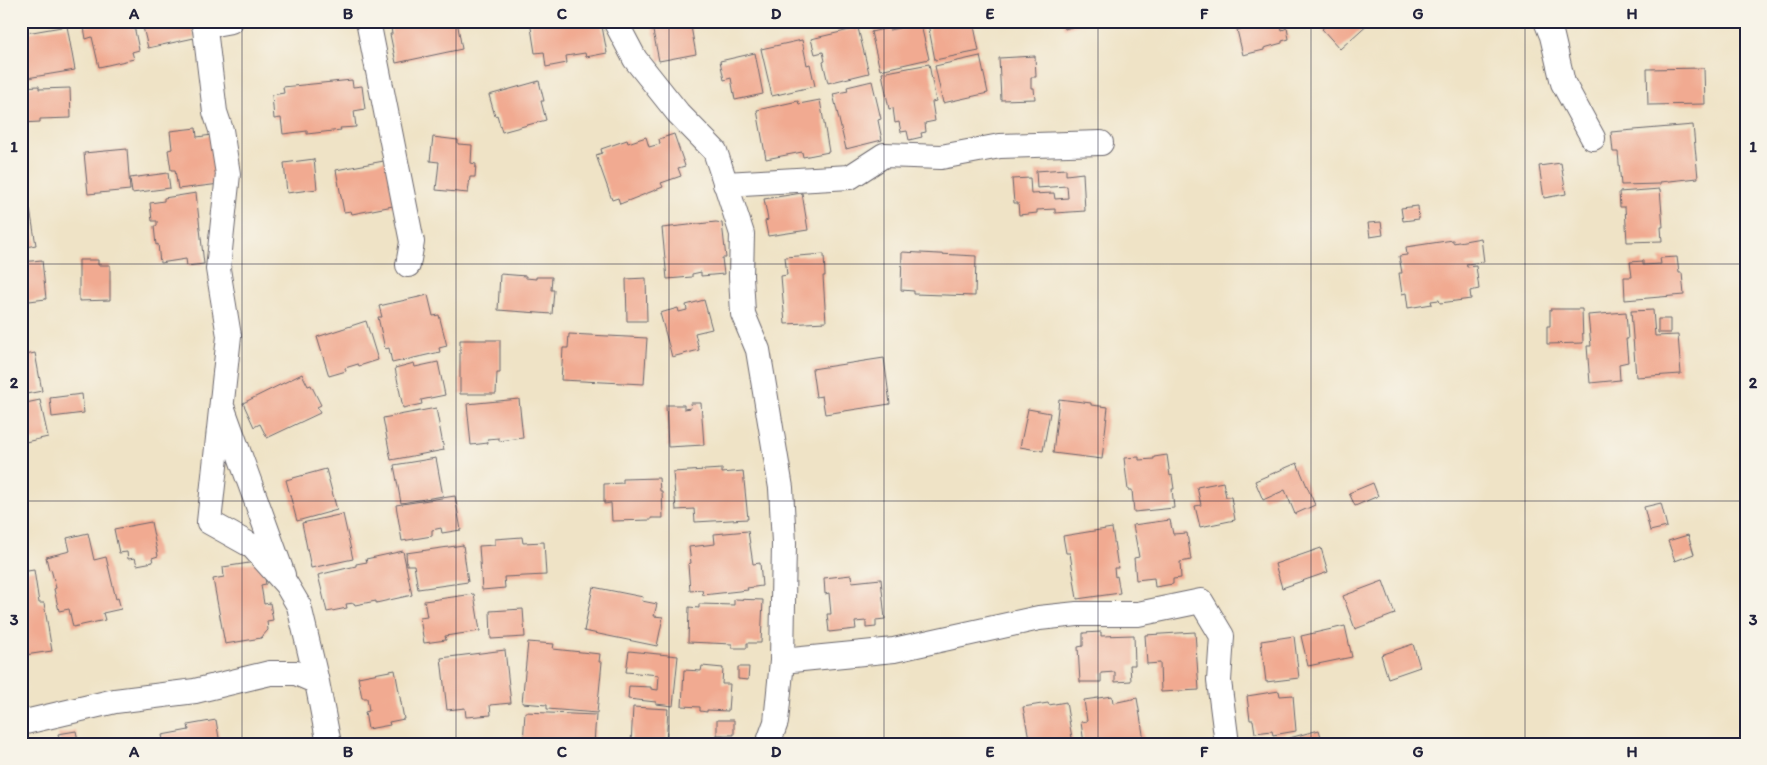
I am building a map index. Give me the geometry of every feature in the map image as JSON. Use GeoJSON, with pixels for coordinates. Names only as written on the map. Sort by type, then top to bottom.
{"type":"FeatureCollection","features":[{"type":"Feature","properties":{"kind":"street"},"geometry":{"type":"LineString","coordinates":[[231,21],[204,23],[215,112],[221,130],[228,174],[218,270],[229,336],[209,522],[252,546],[286,584]]}},
{"type":"Feature","properties":{"kind":"street"},"geometry":{"type":"LineString","coordinates":[[368,21],[412,242],[408,265]]}},
{"type":"Feature","properties":{"kind":"street"},"geometry":{"type":"LineString","coordinates":[[615,21],[635,59],[678,113],[715,151],[742,234],[741,276],[743,314],[758,350],[781,488],[784,543],[782,661],[776,722],[768,744]]}},
{"type":"Feature","properties":{"kind":"street"},"geometry":{"type":"LineString","coordinates":[[1546,21],[1552,36],[1563,83],[1592,138]]}},
{"type":"Feature","properties":{"kind":"street"},"geometry":{"type":"LineString","coordinates":[[726,184],[850,177],[884,155],[941,157],[1000,146],[1101,143]]}},
{"type":"Feature","properties":{"kind":"street"},"geometry":{"type":"LineString","coordinates":[[221,403],[286,584],[299,606],[329,744]]}},
{"type":"Feature","properties":{"kind":"street"},"geometry":{"type":"LineString","coordinates":[[782,661],[894,650],[1039,618],[1077,614],[1138,614],[1201,601],[1222,636],[1219,681],[1227,744]]}},
{"type":"Feature","properties":{"kind":"street"},"geometry":{"type":"LineString","coordinates":[[21,723],[115,701],[195,691],[270,673],[296,673],[317,682]]}},
{"type":"Feature","properties":{"kind":"building"},"geometry":{"type":"Polygon","coordinates":[[[105,21],[133,21],[139,50],[132,52],[134,59],[99,67],[92,37],[86,39],[84,27],[105,21]]]}},
{"type":"Feature","properties":{"kind":"building"},"geometry":{"type":"Polygon","coordinates":[[[146,21],[191,21],[194,38],[148,48],[143,27],[147,26],[146,21]]]}},
{"type":"Feature","properties":{"kind":"building"},"geometry":{"type":"Polygon","coordinates":[[[390,21],[457,21],[462,49],[396,63],[390,34],[392,34],[390,21]]]}},
{"type":"Feature","properties":{"kind":"building"},"geometry":{"type":"Polygon","coordinates":[[[530,21],[601,21],[607,53],[586,57],[585,53],[566,56],[567,63],[546,67],[544,52],[535,53],[530,21]]]}},
{"type":"Feature","properties":{"kind":"building"},"geometry":{"type":"Polygon","coordinates":[[[651,21],[690,21],[696,54],[659,61],[651,21]]]}},
{"type":"Feature","properties":{"kind":"building"},"geometry":{"type":"Polygon","coordinates":[[[920,21],[929,59],[880,70],[871,32],[888,28],[889,30],[899,28],[899,25],[920,21]]]}},
{"type":"Feature","properties":{"kind":"building"},"geometry":{"type":"Polygon","coordinates":[[[942,21],[973,21],[979,51],[935,60],[928,24],[942,21]]]}},
{"type":"Feature","properties":{"kind":"building"},"geometry":{"type":"Polygon","coordinates":[[[1063,21],[1087,21],[1087,22],[1065,29],[1063,21]]]}},
{"type":"Feature","properties":{"kind":"building"},"geometry":{"type":"Polygon","coordinates":[[[1331,21],[1371,21],[1340,49],[1322,29],[1331,21]]]}},
{"type":"Feature","properties":{"kind":"building"},"geometry":{"type":"Polygon","coordinates":[[[1273,22],[1274,27],[1281,25],[1282,30],[1287,28],[1289,39],[1264,48],[1264,50],[1243,55],[1237,30],[1273,22]]]}},
{"type":"Feature","properties":{"kind":"building"},"geometry":{"type":"Polygon","coordinates":[[[67,26],[75,70],[21,79],[21,34],[67,26]]]}},
{"type":"Feature","properties":{"kind":"building"},"geometry":{"type":"Polygon","coordinates":[[[858,28],[869,73],[828,83],[823,62],[825,61],[823,52],[815,54],[811,39],[858,28]]]}},
{"type":"Feature","properties":{"kind":"building"},"geometry":{"type":"Polygon","coordinates":[[[802,40],[807,65],[810,64],[815,86],[772,96],[761,49],[802,40]]]}},
{"type":"Feature","properties":{"kind":"building"},"geometry":{"type":"Polygon","coordinates":[[[755,53],[763,94],[735,100],[731,78],[724,80],[720,61],[755,53]]]}},
{"type":"Feature","properties":{"kind":"building"},"geometry":{"type":"Polygon","coordinates":[[[980,56],[988,93],[943,103],[935,66],[980,56]]]}},
{"type":"Feature","properties":{"kind":"building"},"geometry":{"type":"Polygon","coordinates":[[[1035,56],[1036,77],[1031,77],[1031,88],[1034,88],[1035,99],[1001,100],[999,58],[1035,56]]]}},
{"type":"Feature","properties":{"kind":"building"},"geometry":{"type":"Polygon","coordinates":[[[929,64],[936,101],[932,102],[935,121],[925,123],[926,132],[921,133],[922,137],[909,140],[907,131],[901,132],[899,122],[895,123],[893,108],[889,109],[882,73],[929,64]]]}},
{"type":"Feature","properties":{"kind":"building"},"geometry":{"type":"Polygon","coordinates":[[[1704,68],[1705,104],[1648,105],[1647,69],[1704,68]]]}},
{"type":"Feature","properties":{"kind":"building"},"geometry":{"type":"Polygon","coordinates":[[[352,80],[353,87],[362,86],[365,109],[354,111],[356,127],[307,134],[307,131],[283,134],[281,118],[274,119],[272,95],[284,93],[283,87],[352,80]]]}},
{"type":"Feature","properties":{"kind":"building"},"geometry":{"type":"Polygon","coordinates":[[[539,81],[544,101],[541,101],[546,120],[502,132],[489,95],[539,81]]]}},
{"type":"Feature","properties":{"kind":"building"},"geometry":{"type":"Polygon","coordinates":[[[872,81],[881,119],[878,120],[882,140],[846,149],[833,94],[848,91],[847,87],[872,81]]]}},
{"type":"Feature","properties":{"kind":"building"},"geometry":{"type":"Polygon","coordinates":[[[39,86],[39,89],[70,88],[71,118],[40,119],[40,122],[21,123],[21,87],[39,86]]]}},
{"type":"Feature","properties":{"kind":"building"},"geometry":{"type":"Polygon","coordinates":[[[820,100],[829,152],[803,157],[802,152],[766,159],[757,110],[798,101],[799,104],[820,100]]]}},
{"type":"Feature","properties":{"kind":"building"},"geometry":{"type":"Polygon","coordinates":[[[1693,125],[1698,178],[1660,182],[1660,184],[1621,185],[1618,152],[1613,152],[1611,132],[1693,125]]]}},
{"type":"Feature","properties":{"kind":"building"},"geometry":{"type":"Polygon","coordinates":[[[196,128],[197,137],[220,134],[220,184],[178,189],[175,170],[171,170],[168,150],[172,149],[170,131],[196,128]]]}},
{"type":"Feature","properties":{"kind":"building"},"geometry":{"type":"Polygon","coordinates":[[[674,134],[685,166],[678,168],[681,176],[661,183],[663,187],[620,204],[618,198],[612,200],[596,155],[602,153],[601,149],[627,140],[628,143],[646,137],[649,147],[660,144],[659,139],[674,134]]]}},
{"type":"Feature","properties":{"kind":"building"},"geometry":{"type":"Polygon","coordinates":[[[433,137],[458,140],[458,144],[472,145],[471,163],[476,164],[475,177],[470,177],[468,193],[436,190],[439,162],[430,161],[433,137]]]}},
{"type":"Feature","properties":{"kind":"building"},"geometry":{"type":"Polygon","coordinates":[[[127,149],[130,190],[88,194],[84,153],[127,149]]]}},
{"type":"Feature","properties":{"kind":"building"},"geometry":{"type":"Polygon","coordinates":[[[314,159],[317,189],[287,193],[284,163],[314,159]]]}},
{"type":"Feature","properties":{"kind":"building"},"geometry":{"type":"Polygon","coordinates":[[[389,160],[398,205],[352,214],[351,211],[344,212],[336,170],[389,160]]]}},
{"type":"Feature","properties":{"kind":"building"},"geometry":{"type":"Polygon","coordinates":[[[1561,163],[1566,194],[1544,198],[1539,166],[1561,163]]]}},
{"type":"Feature","properties":{"kind":"building"},"geometry":{"type":"Polygon","coordinates":[[[1066,169],[1066,175],[1083,173],[1085,211],[1055,213],[1055,209],[1037,210],[1037,213],[1019,215],[1018,203],[1014,203],[1012,179],[1030,178],[1031,194],[1054,193],[1055,199],[1068,198],[1067,186],[1037,188],[1036,171],[1066,169]]]}},
{"type":"Feature","properties":{"kind":"building"},"geometry":{"type":"Polygon","coordinates":[[[168,173],[170,188],[132,193],[130,178],[168,173]]]}},
{"type":"Feature","properties":{"kind":"building"},"geometry":{"type":"Polygon","coordinates":[[[1660,189],[1663,227],[1661,227],[1662,241],[1627,242],[1625,207],[1620,207],[1619,192],[1660,189]]]}},
{"type":"Feature","properties":{"kind":"building"},"geometry":{"type":"Polygon","coordinates":[[[196,193],[204,264],[187,266],[186,259],[160,263],[154,226],[157,226],[157,221],[152,221],[150,203],[164,201],[164,198],[196,193]]]}},
{"type":"Feature","properties":{"kind":"building"},"geometry":{"type":"Polygon","coordinates":[[[802,193],[808,230],[768,236],[765,221],[768,220],[764,199],[802,193]]]}},
{"type":"Feature","properties":{"kind":"building"},"geometry":{"type":"Polygon","coordinates":[[[1418,206],[1419,219],[1403,221],[1401,208],[1418,206]]]}},
{"type":"Feature","properties":{"kind":"building"},"geometry":{"type":"Polygon","coordinates":[[[30,209],[36,245],[21,248],[21,211],[30,209]]]}},
{"type":"Feature","properties":{"kind":"building"},"geometry":{"type":"Polygon","coordinates":[[[1381,222],[1383,235],[1370,237],[1368,223],[1381,222]]]}},
{"type":"Feature","properties":{"kind":"building"},"geometry":{"type":"Polygon","coordinates":[[[722,223],[726,258],[722,258],[724,274],[701,276],[701,272],[692,274],[692,277],[667,279],[662,228],[722,223]]]}},
{"type":"Feature","properties":{"kind":"building"},"geometry":{"type":"Polygon","coordinates":[[[1481,238],[1484,262],[1466,264],[1467,267],[1476,266],[1479,289],[1470,291],[1471,299],[1440,303],[1439,300],[1431,301],[1432,304],[1408,308],[1406,293],[1402,294],[1399,273],[1402,273],[1399,256],[1407,255],[1406,247],[1453,240],[1453,243],[1481,238]]]}},
{"type":"Feature","properties":{"kind":"building"},"geometry":{"type":"Polygon","coordinates":[[[902,252],[976,256],[975,296],[914,294],[914,291],[901,290],[902,252]]]}},
{"type":"Feature","properties":{"kind":"building"},"geometry":{"type":"Polygon","coordinates":[[[824,254],[825,276],[823,276],[826,322],[785,324],[781,276],[787,275],[785,257],[824,254]]]}},
{"type":"Feature","properties":{"kind":"building"},"geometry":{"type":"Polygon","coordinates":[[[1677,257],[1679,273],[1682,273],[1684,295],[1625,300],[1624,277],[1632,277],[1630,262],[1643,261],[1643,265],[1661,264],[1660,258],[1677,257]]]}},
{"type":"Feature","properties":{"kind":"building"},"geometry":{"type":"Polygon","coordinates":[[[42,260],[46,299],[21,302],[21,262],[42,260]]]}},
{"type":"Feature","properties":{"kind":"building"},"geometry":{"type":"Polygon","coordinates":[[[79,260],[98,260],[98,265],[110,265],[110,300],[79,301],[79,260]]]}},
{"type":"Feature","properties":{"kind":"building"},"geometry":{"type":"Polygon","coordinates":[[[500,274],[526,276],[526,278],[536,279],[536,277],[552,277],[551,290],[554,290],[552,314],[498,310],[500,274]]]}},
{"type":"Feature","properties":{"kind":"building"},"geometry":{"type":"Polygon","coordinates":[[[646,278],[647,321],[627,321],[626,279],[646,278]]]}},
{"type":"Feature","properties":{"kind":"building"},"geometry":{"type":"Polygon","coordinates":[[[428,295],[433,316],[439,315],[447,346],[439,348],[440,352],[392,363],[389,348],[385,349],[378,317],[382,317],[379,306],[428,295]]]}},
{"type":"Feature","properties":{"kind":"building"},"geometry":{"type":"Polygon","coordinates":[[[704,300],[712,329],[695,333],[699,350],[672,357],[660,313],[678,308],[679,312],[687,310],[686,305],[704,300]]]}},
{"type":"Feature","properties":{"kind":"building"},"geometry":{"type":"Polygon","coordinates":[[[1550,309],[1582,309],[1583,343],[1547,344],[1547,326],[1550,326],[1550,309]]]}},
{"type":"Feature","properties":{"kind":"building"},"geometry":{"type":"Polygon","coordinates":[[[1653,310],[1655,336],[1678,335],[1681,374],[1636,377],[1631,311],[1653,310]]]}},
{"type":"Feature","properties":{"kind":"building"},"geometry":{"type":"Polygon","coordinates":[[[1626,312],[1628,362],[1619,364],[1620,380],[1590,383],[1587,346],[1591,346],[1588,315],[1626,312]]]}},
{"type":"Feature","properties":{"kind":"building"},"geometry":{"type":"Polygon","coordinates":[[[1658,319],[1670,319],[1670,333],[1658,333],[1658,319]]]}},
{"type":"Feature","properties":{"kind":"building"},"geometry":{"type":"Polygon","coordinates":[[[366,321],[378,360],[345,368],[346,371],[329,376],[317,337],[366,321]]]}},
{"type":"Feature","properties":{"kind":"building"},"geometry":{"type":"Polygon","coordinates":[[[569,334],[647,338],[644,384],[561,380],[563,348],[568,348],[569,334]]]}},
{"type":"Feature","properties":{"kind":"building"},"geometry":{"type":"Polygon","coordinates":[[[460,340],[500,340],[500,373],[497,373],[496,394],[460,394],[460,340]]]}},
{"type":"Feature","properties":{"kind":"building"},"geometry":{"type":"Polygon","coordinates":[[[35,353],[42,391],[21,395],[21,356],[35,353]]]}},
{"type":"Feature","properties":{"kind":"building"},"geometry":{"type":"Polygon","coordinates":[[[884,358],[890,404],[825,414],[822,396],[816,397],[812,369],[884,358]]]}},
{"type":"Feature","properties":{"kind":"building"},"geometry":{"type":"Polygon","coordinates":[[[438,362],[445,395],[421,400],[422,404],[403,408],[395,368],[414,363],[415,367],[438,362]]]}},
{"type":"Feature","properties":{"kind":"building"},"geometry":{"type":"Polygon","coordinates":[[[302,374],[308,386],[311,385],[321,405],[317,407],[320,413],[267,438],[260,424],[254,427],[243,403],[302,374]]]}},
{"type":"Feature","properties":{"kind":"building"},"geometry":{"type":"Polygon","coordinates":[[[82,394],[84,413],[52,417],[50,398],[82,394]]]}},
{"type":"Feature","properties":{"kind":"building"},"geometry":{"type":"Polygon","coordinates":[[[519,399],[523,438],[499,441],[499,438],[487,439],[488,443],[471,445],[467,404],[519,399]]]}},
{"type":"Feature","properties":{"kind":"building"},"geometry":{"type":"Polygon","coordinates":[[[1059,399],[1108,407],[1102,459],[1053,453],[1059,399]]]}},
{"type":"Feature","properties":{"kind":"building"},"geometry":{"type":"Polygon","coordinates":[[[40,400],[48,437],[21,443],[21,404],[40,400]]]}},
{"type":"Feature","properties":{"kind":"building"},"geometry":{"type":"Polygon","coordinates":[[[690,403],[701,403],[704,445],[668,447],[666,405],[684,405],[684,409],[691,408],[690,403]]]}},
{"type":"Feature","properties":{"kind":"building"},"geometry":{"type":"Polygon","coordinates":[[[436,408],[444,450],[391,460],[383,418],[436,408]]]}},
{"type":"Feature","properties":{"kind":"building"},"geometry":{"type":"Polygon","coordinates":[[[1028,409],[1050,413],[1043,451],[1020,447],[1028,409]]]}},
{"type":"Feature","properties":{"kind":"building"},"geometry":{"type":"Polygon","coordinates":[[[1167,455],[1174,489],[1172,489],[1174,508],[1134,512],[1132,490],[1128,490],[1124,458],[1154,459],[1154,457],[1167,455]]]}},
{"type":"Feature","properties":{"kind":"building"},"geometry":{"type":"Polygon","coordinates":[[[436,458],[443,496],[401,503],[394,465],[436,458]]]}},
{"type":"Feature","properties":{"kind":"building"},"geometry":{"type":"Polygon","coordinates":[[[1297,463],[1315,505],[1295,514],[1285,490],[1263,500],[1255,481],[1297,463]]]}},
{"type":"Feature","properties":{"kind":"building"},"geometry":{"type":"Polygon","coordinates":[[[326,469],[337,510],[297,521],[286,480],[326,469]]]}},
{"type":"Feature","properties":{"kind":"building"},"geometry":{"type":"Polygon","coordinates":[[[722,469],[722,473],[743,471],[748,519],[695,522],[694,509],[676,510],[673,472],[722,469]]]}},
{"type":"Feature","properties":{"kind":"building"},"geometry":{"type":"Polygon","coordinates":[[[659,478],[660,491],[662,491],[663,518],[612,521],[611,503],[604,504],[604,484],[623,483],[623,479],[659,478]]]}},
{"type":"Feature","properties":{"kind":"building"},"geometry":{"type":"Polygon","coordinates":[[[1223,482],[1226,497],[1231,497],[1235,520],[1200,527],[1195,506],[1201,505],[1197,487],[1223,482]]]}},
{"type":"Feature","properties":{"kind":"building"},"geometry":{"type":"Polygon","coordinates":[[[1373,483],[1378,496],[1355,506],[1349,493],[1373,483]]]}},
{"type":"Feature","properties":{"kind":"building"},"geometry":{"type":"Polygon","coordinates":[[[455,496],[461,530],[442,533],[441,528],[432,530],[432,536],[402,541],[396,505],[455,496]]]}},
{"type":"Feature","properties":{"kind":"building"},"geometry":{"type":"Polygon","coordinates":[[[1661,503],[1667,527],[1650,531],[1644,507],[1661,503]]]}},
{"type":"Feature","properties":{"kind":"building"},"geometry":{"type":"Polygon","coordinates":[[[343,514],[353,559],[311,568],[302,523],[343,514]]]}},
{"type":"Feature","properties":{"kind":"building"},"geometry":{"type":"Polygon","coordinates":[[[1170,520],[1173,534],[1187,533],[1191,560],[1180,562],[1181,578],[1173,579],[1173,584],[1155,587],[1154,578],[1136,580],[1134,558],[1139,557],[1133,525],[1170,520]]]}},
{"type":"Feature","properties":{"kind":"building"},"geometry":{"type":"Polygon","coordinates":[[[151,522],[158,556],[152,558],[153,562],[137,565],[135,558],[128,559],[127,552],[119,553],[114,529],[151,522]]]}},
{"type":"Feature","properties":{"kind":"building"},"geometry":{"type":"Polygon","coordinates":[[[1112,528],[1118,568],[1114,568],[1115,577],[1117,576],[1120,593],[1077,599],[1070,553],[1066,553],[1063,536],[1112,528]]]}},
{"type":"Feature","properties":{"kind":"building"},"geometry":{"type":"Polygon","coordinates":[[[748,531],[753,564],[760,563],[762,586],[747,588],[748,590],[703,595],[702,590],[690,591],[688,564],[691,563],[689,547],[715,544],[714,534],[748,531]]]}},
{"type":"Feature","properties":{"kind":"building"},"geometry":{"type":"Polygon","coordinates":[[[88,533],[94,560],[106,557],[116,599],[118,598],[121,609],[103,613],[105,620],[73,627],[69,609],[59,611],[54,589],[56,588],[46,557],[70,551],[67,538],[88,533]]]}},
{"type":"Feature","properties":{"kind":"building"},"geometry":{"type":"Polygon","coordinates":[[[1688,535],[1694,554],[1675,561],[1668,541],[1688,535]]]}},
{"type":"Feature","properties":{"kind":"building"},"geometry":{"type":"Polygon","coordinates":[[[522,537],[523,543],[544,542],[546,575],[504,577],[505,588],[482,590],[479,546],[495,545],[495,539],[522,537]]]}},
{"type":"Feature","properties":{"kind":"building"},"geometry":{"type":"Polygon","coordinates":[[[463,545],[468,582],[418,589],[414,565],[407,565],[406,553],[463,545]]]}},
{"type":"Feature","properties":{"kind":"building"},"geometry":{"type":"Polygon","coordinates":[[[1321,548],[1328,572],[1282,588],[1275,564],[1321,548]]]}},
{"type":"Feature","properties":{"kind":"building"},"geometry":{"type":"Polygon","coordinates":[[[403,551],[412,595],[376,603],[376,601],[355,605],[354,603],[346,604],[347,608],[327,612],[318,575],[356,566],[356,564],[367,562],[366,559],[403,551]]]}},
{"type":"Feature","properties":{"kind":"building"},"geometry":{"type":"Polygon","coordinates":[[[262,561],[266,584],[261,585],[264,604],[270,603],[273,620],[267,621],[268,630],[261,638],[225,644],[213,579],[224,577],[223,567],[262,561]]]}},
{"type":"Feature","properties":{"kind":"building"},"geometry":{"type":"Polygon","coordinates":[[[34,570],[39,603],[44,603],[52,651],[25,655],[21,633],[21,572],[34,570]]]}},
{"type":"Feature","properties":{"kind":"building"},"geometry":{"type":"Polygon","coordinates":[[[851,575],[852,582],[881,579],[885,619],[876,620],[876,627],[866,628],[866,621],[855,622],[856,629],[829,632],[827,614],[831,614],[829,593],[825,594],[824,578],[851,575]]]}},
{"type":"Feature","properties":{"kind":"building"},"geometry":{"type":"Polygon","coordinates":[[[1383,581],[1395,614],[1355,629],[1343,596],[1383,581]]]}},
{"type":"Feature","properties":{"kind":"building"},"geometry":{"type":"Polygon","coordinates":[[[593,587],[643,597],[642,601],[657,604],[654,616],[663,617],[657,646],[584,631],[593,587]]]}},
{"type":"Feature","properties":{"kind":"building"},"geometry":{"type":"Polygon","coordinates":[[[474,594],[480,631],[445,636],[446,640],[424,643],[420,618],[427,617],[424,601],[474,594]]]}},
{"type":"Feature","properties":{"kind":"building"},"geometry":{"type":"Polygon","coordinates":[[[734,599],[763,600],[761,643],[747,643],[747,648],[732,648],[732,644],[688,642],[689,607],[699,608],[699,604],[734,605],[734,599]]]}},
{"type":"Feature","properties":{"kind":"building"},"geometry":{"type":"Polygon","coordinates":[[[523,609],[525,637],[491,639],[490,611],[523,609]]]}},
{"type":"Feature","properties":{"kind":"building"},"geometry":{"type":"Polygon","coordinates":[[[1345,626],[1352,657],[1308,666],[1301,636],[1345,626]]]}},
{"type":"Feature","properties":{"kind":"building"},"geometry":{"type":"Polygon","coordinates":[[[1101,632],[1101,636],[1134,635],[1135,665],[1130,665],[1131,681],[1115,682],[1115,672],[1101,673],[1101,682],[1080,682],[1078,647],[1083,646],[1083,633],[1101,632]]]}},
{"type":"Feature","properties":{"kind":"building"},"geometry":{"type":"Polygon","coordinates":[[[1195,632],[1199,690],[1161,692],[1160,663],[1147,664],[1145,635],[1195,632]]]}},
{"type":"Feature","properties":{"kind":"building"},"geometry":{"type":"Polygon","coordinates":[[[1294,636],[1299,678],[1266,682],[1261,641],[1294,636]]]}},
{"type":"Feature","properties":{"kind":"building"},"geometry":{"type":"Polygon","coordinates":[[[528,642],[554,644],[553,649],[600,654],[599,662],[602,662],[597,713],[547,709],[547,705],[522,703],[528,642]]]}},
{"type":"Feature","properties":{"kind":"building"},"geometry":{"type":"Polygon","coordinates":[[[1413,644],[1420,667],[1388,678],[1381,655],[1413,644]]]}},
{"type":"Feature","properties":{"kind":"building"},"geometry":{"type":"Polygon","coordinates":[[[505,650],[511,703],[490,705],[491,715],[466,717],[465,708],[447,710],[441,658],[505,650]]]}},
{"type":"Feature","properties":{"kind":"building"},"geometry":{"type":"Polygon","coordinates":[[[629,651],[678,656],[673,706],[628,699],[629,686],[651,687],[651,689],[658,690],[659,675],[626,672],[629,651]]]}},
{"type":"Feature","properties":{"kind":"building"},"geometry":{"type":"Polygon","coordinates":[[[702,666],[723,668],[722,684],[730,684],[728,711],[707,710],[707,712],[700,711],[700,707],[682,706],[684,670],[701,671],[702,666]]]}},
{"type":"Feature","properties":{"kind":"building"},"geometry":{"type":"Polygon","coordinates":[[[738,667],[749,667],[748,680],[738,679],[738,667]]]}},
{"type":"Feature","properties":{"kind":"building"},"geometry":{"type":"Polygon","coordinates":[[[395,670],[404,719],[389,722],[390,725],[368,729],[365,712],[369,711],[367,698],[362,698],[358,677],[395,670]]]}},
{"type":"Feature","properties":{"kind":"building"},"geometry":{"type":"Polygon","coordinates":[[[1279,691],[1280,696],[1293,695],[1296,731],[1273,735],[1272,731],[1255,733],[1253,720],[1250,720],[1247,696],[1279,691]]]}},
{"type":"Feature","properties":{"kind":"building"},"geometry":{"type":"Polygon","coordinates":[[[1112,696],[1113,703],[1137,698],[1144,740],[1131,744],[1084,744],[1081,722],[1087,721],[1084,700],[1112,696]]]}},
{"type":"Feature","properties":{"kind":"building"},"geometry":{"type":"Polygon","coordinates":[[[1066,702],[1073,744],[1030,744],[1023,707],[1066,702]]]}},
{"type":"Feature","properties":{"kind":"building"},"geometry":{"type":"Polygon","coordinates":[[[633,707],[668,709],[666,744],[631,744],[633,707]]]}},
{"type":"Feature","properties":{"kind":"building"},"geometry":{"type":"Polygon","coordinates":[[[525,712],[596,715],[594,744],[523,744],[525,712]]]}},
{"type":"Feature","properties":{"kind":"building"},"geometry":{"type":"Polygon","coordinates":[[[216,720],[220,744],[164,744],[162,735],[189,730],[188,725],[216,720]]]}},
{"type":"Feature","properties":{"kind":"building"},"geometry":{"type":"Polygon","coordinates":[[[717,720],[734,720],[734,735],[717,735],[717,720]]]}},
{"type":"Feature","properties":{"kind":"building"},"geometry":{"type":"Polygon","coordinates":[[[1319,730],[1323,744],[1271,744],[1271,743],[1319,730]]]}},
{"type":"Feature","properties":{"kind":"building"},"geometry":{"type":"Polygon","coordinates":[[[76,731],[78,740],[60,744],[58,734],[76,731]]]}}]}
